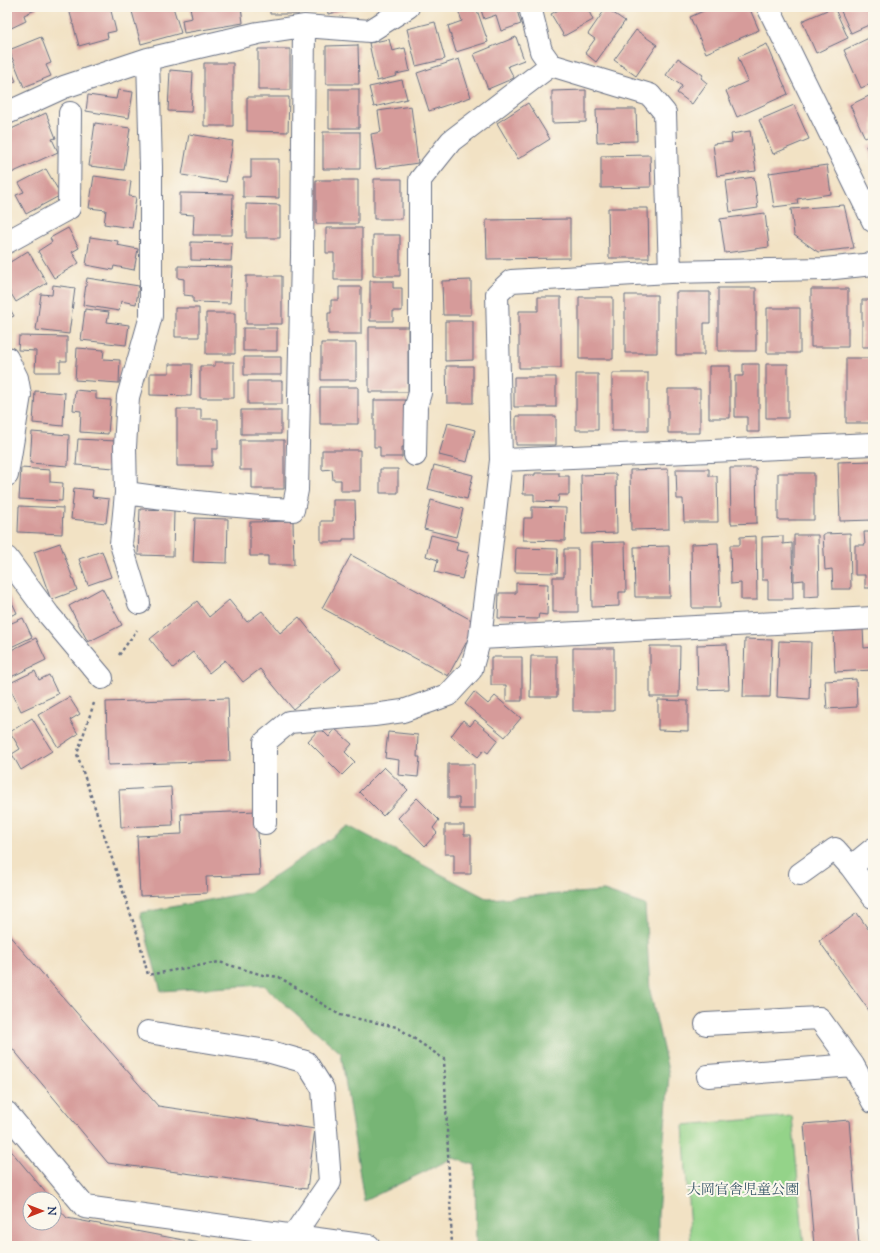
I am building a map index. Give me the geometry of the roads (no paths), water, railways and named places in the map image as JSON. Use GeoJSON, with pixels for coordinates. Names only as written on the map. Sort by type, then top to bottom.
{"type":"FeatureCollection","features":[{"type":"Feature","properties":{"kind":"street"},"geometry":{"type":"LineString","coordinates":[[7,113],[64,87],[148,59],[258,33],[304,26],[370,31],[408,7]]}},
{"type":"Feature","properties":{"kind":"street"},"geometry":{"type":"LineString","coordinates":[[530,7],[541,51],[551,65],[650,95],[665,112],[670,272]]}},
{"type":"Feature","properties":{"kind":"street"},"geometry":{"type":"LineString","coordinates":[[768,7],[873,221]]}},
{"type":"Feature","properties":{"kind":"street"},"geometry":{"type":"LineString","coordinates":[[126,493],[235,507],[292,510],[298,482],[304,26]]}},
{"type":"Feature","properties":{"kind":"street"},"geometry":{"type":"LineString","coordinates":[[139,603],[121,544],[126,493],[125,447],[128,396],[151,316],[151,167],[148,59]]}},
{"type":"Feature","properties":{"kind":"street"},"geometry":{"type":"LineString","coordinates":[[414,455],[416,406],[420,394],[420,180],[451,141],[551,65]]}},
{"type":"Feature","properties":{"kind":"street"},"geometry":{"type":"LineString","coordinates":[[7,242],[69,208],[70,112]]}},
{"type":"Feature","properties":{"kind":"street"},"geometry":{"type":"LineString","coordinates":[[265,823],[266,742],[289,722],[403,711],[448,695],[471,670],[480,638],[501,460],[497,294],[511,281],[670,272],[825,269],[873,264]]}},
{"type":"Feature","properties":{"kind":"street"},"geometry":{"type":"LineString","coordinates":[[7,358],[17,378],[20,395],[8,469]]}},
{"type":"Feature","properties":{"kind":"street"},"geometry":{"type":"LineString","coordinates":[[501,460],[873,444]]}},
{"type":"Feature","properties":{"kind":"street"},"geometry":{"type":"LineString","coordinates":[[7,558],[49,615],[102,678]]}},
{"type":"Feature","properties":{"kind":"street"},"geometry":{"type":"LineString","coordinates":[[480,638],[873,618]]}},
{"type":"Feature","properties":{"kind":"street"},"geometry":{"type":"LineString","coordinates":[[800,874],[835,849],[851,867],[873,897]]}},
{"type":"Feature","properties":{"kind":"street"},"geometry":{"type":"LineString","coordinates":[[851,867],[873,849]]}},
{"type":"Feature","properties":{"kind":"street"},"geometry":{"type":"LineString","coordinates":[[706,1024],[819,1018],[853,1065],[873,1102]]}},
{"type":"Feature","properties":{"kind":"street"},"geometry":{"type":"LineString","coordinates":[[148,1032],[266,1050],[306,1062],[323,1089],[330,1182],[292,1236]]}},
{"type":"Feature","properties":{"kind":"street"},"geometry":{"type":"LineString","coordinates":[[708,1076],[853,1065]]}},
{"type":"Feature","properties":{"kind":"street"},"geometry":{"type":"LineString","coordinates":[[7,1113],[85,1207],[369,1246]]}},
{"type":"Feature","properties":{"kind":"park label","name":"大岡官舎児童公園"},"geometry":{"type":"Point","coordinates":[743,1191]}}]}
